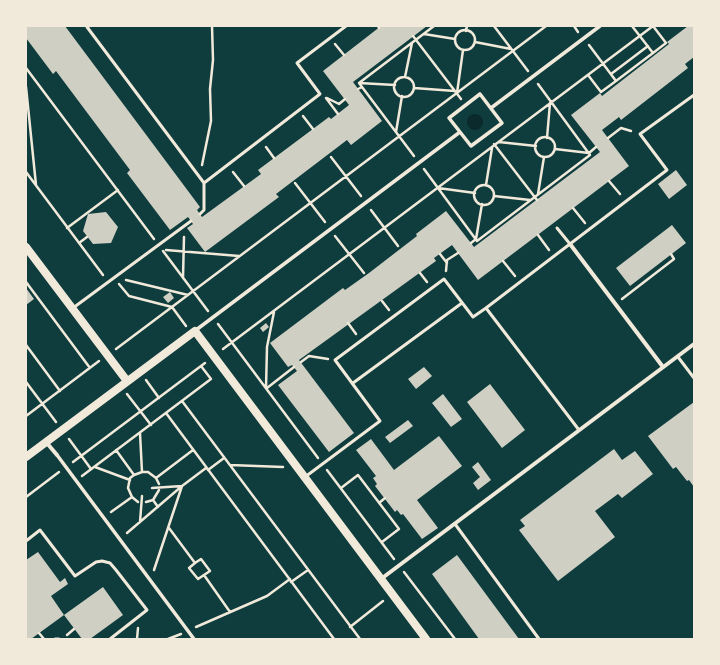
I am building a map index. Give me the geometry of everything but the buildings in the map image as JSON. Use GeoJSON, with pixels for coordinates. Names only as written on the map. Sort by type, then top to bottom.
{"type":"FeatureCollection","features":[{"type":"Feature","properties":{"kind":"main road"},"geometry":{"type":"LineString","coordinates":[[26,246],[108,355],[124,383]]}},
{"type":"Feature","properties":{"kind":"main road"},"geometry":{"type":"LineString","coordinates":[[26,457],[193,332],[214,357],[426,639]]}},
{"type":"Feature","properties":{"kind":"street"},"geometry":{"type":"LineString","coordinates":[[491,108],[600,26]]}},
{"type":"Feature","properties":{"kind":"street"},"geometry":{"type":"LineString","coordinates":[[480,94],[491,108],[502,123],[470,146],[449,118],[480,94]]}},
{"type":"Feature","properties":{"kind":"street"},"geometry":{"type":"LineString","coordinates":[[193,332],[460,132]]}},
{"type":"Feature","properties":{"kind":"street"},"geometry":{"type":"LineString","coordinates":[[570,244],[663,367]]}},
{"type":"Feature","properties":{"kind":"street"},"geometry":{"type":"LineString","coordinates":[[381,579],[694,344]]}},
{"type":"Feature","properties":{"kind":"street"},"geometry":{"type":"LineString","coordinates":[[46,442],[194,639]]}},
{"type":"Feature","properties":{"kind":"lane"},"geometry":{"type":"LineString","coordinates":[[89,26],[87,28],[204,183],[204,210],[200,214]]}},
{"type":"Feature","properties":{"kind":"lane"},"geometry":{"type":"LineString","coordinates":[[204,183],[320,94],[297,63],[346,26]]}},
{"type":"Feature","properties":{"kind":"lane"},"geometry":{"type":"LineString","coordinates":[[305,477],[380,421],[335,360],[444,280],[473,317],[486,308],[667,170],[640,134],[694,94]]}},
{"type":"Feature","properties":{"kind":"lane"},"geometry":{"type":"LineString","coordinates":[[72,308],[191,221]]}},
{"type":"Feature","properties":{"kind":"lane"},"geometry":{"type":"LineString","coordinates":[[557,228],[570,244]]}},
{"type":"Feature","properties":{"kind":"lane"},"geometry":{"type":"LineString","coordinates":[[353,383],[462,303]]}},
{"type":"Feature","properties":{"kind":"lane"},"geometry":{"type":"LineString","coordinates":[[486,308],[579,430]]}},
{"type":"Feature","properties":{"kind":"lane"},"geometry":{"type":"LineString","coordinates":[[678,357],[694,378]]}},
{"type":"Feature","properties":{"kind":"lane"},"geometry":{"type":"LineString","coordinates":[[455,524],[540,639]]}},
{"type":"Feature","properties":{"kind":"lane"},"geometry":{"type":"LineString","coordinates":[[26,541],[40,530],[75,576],[96,562],[102,561],[110,563],[116,570],[147,610],[110,639]]}},
{"type":"Feature","properties":{"kind":"path"},"geometry":{"type":"LineString","coordinates":[[200,178],[211,121],[210,89],[213,60],[212,26]]}},
{"type":"Feature","properties":{"kind":"path"},"geometry":{"type":"LineString","coordinates":[[466,26],[466,31]]}},
{"type":"Feature","properties":{"kind":"path"},"geometry":{"type":"LineString","coordinates":[[494,26],[589,153]]}},
{"type":"Feature","properties":{"kind":"path"},"geometry":{"type":"LineString","coordinates":[[26,416],[546,26]]}},
{"type":"Feature","properties":{"kind":"path"},"geometry":{"type":"LineString","coordinates":[[574,26],[616,81]]}},
{"type":"Feature","properties":{"kind":"path"},"geometry":{"type":"LineString","coordinates":[[632,26],[653,53]]}},
{"type":"Feature","properties":{"kind":"path"},"geometry":{"type":"LineString","coordinates":[[26,497],[653,26],[666,43],[601,92],[588,75]]}},
{"type":"Feature","properties":{"kind":"path"},"geometry":{"type":"LineString","coordinates":[[466,31],[473,34],[475,42],[470,49],[463,50],[458,47],[455,39],[459,33],[466,31]]}},
{"type":"Feature","properties":{"kind":"path"},"geometry":{"type":"LineString","coordinates":[[424,34],[455,39]]}},
{"type":"Feature","properties":{"kind":"path"},"geometry":{"type":"LineString","coordinates":[[413,36],[466,105]]}},
{"type":"Feature","properties":{"kind":"path"},"geometry":{"type":"LineString","coordinates":[[331,38],[344,55]]}},
{"type":"Feature","properties":{"kind":"path"},"geometry":{"type":"LineString","coordinates":[[475,42],[512,50]]}},
{"type":"Feature","properties":{"kind":"path"},"geometry":{"type":"LineString","coordinates":[[406,77],[412,43]]}},
{"type":"Feature","properties":{"kind":"path"},"geometry":{"type":"LineString","coordinates":[[611,74],[648,46]]}},
{"type":"Feature","properties":{"kind":"path"},"geometry":{"type":"LineString","coordinates":[[456,92],[463,50]]}},
{"type":"Feature","properties":{"kind":"path"},"geometry":{"type":"LineString","coordinates":[[26,68],[158,245]]}},
{"type":"Feature","properties":{"kind":"path"},"geometry":{"type":"LineString","coordinates":[[406,77],[412,80],[414,88],[409,95],[402,96],[397,93],[395,85],[398,79],[406,77]]}},
{"type":"Feature","properties":{"kind":"path"},"geometry":{"type":"LineString","coordinates":[[359,83],[395,85]]}},
{"type":"Feature","properties":{"kind":"path"},"geometry":{"type":"LineString","coordinates":[[26,87],[36,186]]}},
{"type":"Feature","properties":{"kind":"path"},"geometry":{"type":"LineString","coordinates":[[358,89],[362,87]]}},
{"type":"Feature","properties":{"kind":"path"},"geometry":{"type":"LineString","coordinates":[[414,88],[456,92]]}},
{"type":"Feature","properties":{"kind":"path"},"geometry":{"type":"LineString","coordinates":[[320,94],[339,104],[345,99]]}},
{"type":"Feature","properties":{"kind":"path"},"geometry":{"type":"LineString","coordinates":[[396,132],[402,96]]}},
{"type":"Feature","properties":{"kind":"path"},"geometry":{"type":"LineString","coordinates":[[325,97],[338,114]]}},
{"type":"Feature","properties":{"kind":"path"},"geometry":{"type":"LineString","coordinates":[[546,138],[551,103]]}},
{"type":"Feature","properties":{"kind":"path"},"geometry":{"type":"LineString","coordinates":[[299,111],[313,129]]}},
{"type":"Feature","properties":{"kind":"path"},"geometry":{"type":"LineString","coordinates":[[608,138],[621,128],[640,134]]}},
{"type":"Feature","properties":{"kind":"path"},"geometry":{"type":"LineString","coordinates":[[487,134],[494,146],[536,200]]}},
{"type":"Feature","properties":{"kind":"path"},"geometry":{"type":"LineString","coordinates":[[546,138],[553,141],[555,149],[550,156],[544,157],[538,154],[536,146],[539,140],[546,138]]}},
{"type":"Feature","properties":{"kind":"path"},"geometry":{"type":"LineString","coordinates":[[260,140],[274,158]]}},
{"type":"Feature","properties":{"kind":"path"},"geometry":{"type":"LineString","coordinates":[[499,142],[536,146]]}},
{"type":"Feature","properties":{"kind":"path"},"geometry":{"type":"LineString","coordinates":[[486,185],[494,146]]}},
{"type":"Feature","properties":{"kind":"path"},"geometry":{"type":"LineString","coordinates":[[544,157],[538,194],[590,155],[589,153],[596,147]]}},
{"type":"Feature","properties":{"kind":"path"},"geometry":{"type":"LineString","coordinates":[[555,149],[589,153]]}},
{"type":"Feature","properties":{"kind":"path"},"geometry":{"type":"LineString","coordinates":[[228,165],[244,186]]}},
{"type":"Feature","properties":{"kind":"path"},"geometry":{"type":"LineString","coordinates":[[26,172],[108,282]]}},
{"type":"Feature","properties":{"kind":"path"},"geometry":{"type":"LineString","coordinates":[[609,181],[626,202]]}},
{"type":"Feature","properties":{"kind":"path"},"geometry":{"type":"LineString","coordinates":[[486,185],[492,188],[494,196],[489,203],[482,204],[477,201],[475,193],[478,187],[486,185]]}},
{"type":"Feature","properties":{"kind":"path"},"geometry":{"type":"LineString","coordinates":[[438,188],[475,193]]}},
{"type":"Feature","properties":{"kind":"path"},"geometry":{"type":"LineString","coordinates":[[67,228],[118,190]]}},
{"type":"Feature","properties":{"kind":"path"},"geometry":{"type":"LineString","coordinates":[[494,196],[531,200]]}},
{"type":"Feature","properties":{"kind":"path"},"geometry":{"type":"LineString","coordinates":[[471,243],[476,239],[482,204]]}},
{"type":"Feature","properties":{"kind":"path"},"geometry":{"type":"LineString","coordinates":[[573,208],[590,229]]}},
{"type":"Feature","properties":{"kind":"path"},"geometry":{"type":"LineString","coordinates":[[184,226],[184,278]]}},
{"type":"Feature","properties":{"kind":"path"},"geometry":{"type":"LineString","coordinates":[[538,235],[554,256]]}},
{"type":"Feature","properties":{"kind":"path"},"geometry":{"type":"LineString","coordinates":[[79,243],[87,237]]}},
{"type":"Feature","properties":{"kind":"path"},"geometry":{"type":"LineString","coordinates":[[239,256],[162,250],[454,639]]}},
{"type":"Feature","properties":{"kind":"path"},"geometry":{"type":"LineString","coordinates":[[444,280],[447,260],[458,253]]}},
{"type":"Feature","properties":{"kind":"path"},"geometry":{"type":"LineString","coordinates":[[440,254],[447,263]]}},
{"type":"Feature","properties":{"kind":"path"},"geometry":{"type":"LineString","coordinates":[[615,304],[674,259],[671,254]]}},
{"type":"Feature","properties":{"kind":"path"},"geometry":{"type":"LineString","coordinates":[[503,261],[519,282]]}},
{"type":"Feature","properties":{"kind":"path"},"geometry":{"type":"LineString","coordinates":[[643,276],[647,280]]}},
{"type":"Feature","properties":{"kind":"path"},"geometry":{"type":"LineString","coordinates":[[114,278],[188,294]]}},
{"type":"Feature","properties":{"kind":"path"},"geometry":{"type":"LineString","coordinates":[[114,278],[129,296],[172,307],[193,332]]}},
{"type":"Feature","properties":{"kind":"path"},"geometry":{"type":"LineString","coordinates":[[26,282],[90,368]]}},
{"type":"Feature","properties":{"kind":"path"},"geometry":{"type":"LineString","coordinates":[[266,389],[267,347],[274,312]]}},
{"type":"Feature","properties":{"kind":"path"},"geometry":{"type":"LineString","coordinates":[[348,323],[361,341]]}},
{"type":"Feature","properties":{"kind":"path"},"geometry":{"type":"LineString","coordinates":[[26,345],[60,391]]}},
{"type":"Feature","properties":{"kind":"path"},"geometry":{"type":"LineString","coordinates":[[301,362],[309,356],[335,360]]}},
{"type":"Feature","properties":{"kind":"path"},"geometry":{"type":"LineString","coordinates":[[76,481],[211,379],[201,366]]}},
{"type":"Feature","properties":{"kind":"path"},"geometry":{"type":"LineString","coordinates":[[266,389],[294,367]]}},
{"type":"Feature","properties":{"kind":"path"},"geometry":{"type":"LineString","coordinates":[[140,372],[159,398]]}},
{"type":"Feature","properties":{"kind":"path"},"geometry":{"type":"LineString","coordinates":[[124,383],[141,411],[151,424]]}},
{"type":"Feature","properties":{"kind":"path"},"geometry":{"type":"LineString","coordinates":[[182,401],[360,639]]}},
{"type":"Feature","properties":{"kind":"path"},"geometry":{"type":"LineString","coordinates":[[166,413],[334,639]]}},
{"type":"Feature","properties":{"kind":"path"},"geometry":{"type":"LineString","coordinates":[[140,433],[142,472]]}},
{"type":"Feature","properties":{"kind":"path"},"geometry":{"type":"LineString","coordinates":[[116,450],[134,475]]}},
{"type":"Feature","properties":{"kind":"path"},"geometry":{"type":"LineString","coordinates":[[156,478],[193,450]]}},
{"type":"Feature","properties":{"kind":"path"},"geometry":{"type":"LineString","coordinates":[[120,540],[182,486],[224,458]]}},
{"type":"Feature","properties":{"kind":"path"},"geometry":{"type":"LineString","coordinates":[[230,465],[298,468]]}},
{"type":"Feature","properties":{"kind":"path"},"geometry":{"type":"LineString","coordinates":[[94,467],[130,480]]}},
{"type":"Feature","properties":{"kind":"path"},"geometry":{"type":"LineString","coordinates":[[138,502],[132,497],[128,488],[130,480],[134,475],[142,472],[148,472],[156,478],[159,484]]}},
{"type":"Feature","properties":{"kind":"path"},"geometry":{"type":"LineString","coordinates":[[341,488],[358,475],[399,529],[382,542]]}},
{"type":"Feature","properties":{"kind":"path"},"geometry":{"type":"LineString","coordinates":[[152,488],[182,486]]}},
{"type":"Feature","properties":{"kind":"path"},"geometry":{"type":"LineString","coordinates":[[150,580],[169,528],[182,486]]}},
{"type":"Feature","properties":{"kind":"path"},"geometry":{"type":"LineString","coordinates":[[146,502],[153,500],[159,490]]}},
{"type":"Feature","properties":{"kind":"path"},"geometry":{"type":"LineString","coordinates":[[140,522],[142,496]]}},
{"type":"Feature","properties":{"kind":"path"},"geometry":{"type":"LineString","coordinates":[[104,518],[132,497]]}},
{"type":"Feature","properties":{"kind":"path"},"geometry":{"type":"LineString","coordinates":[[379,503],[385,498]]}},
{"type":"Feature","properties":{"kind":"path"},"geometry":{"type":"LineString","coordinates":[[153,500],[158,507]]}},
{"type":"Feature","properties":{"kind":"path"},"geometry":{"type":"LineString","coordinates":[[169,528],[195,563]]}},
{"type":"Feature","properties":{"kind":"path"},"geometry":{"type":"LineString","coordinates":[[201,559],[210,571],[204,575],[198,579],[189,568],[201,559]]}},
{"type":"Feature","properties":{"kind":"path"},"geometry":{"type":"LineString","coordinates":[[168,639],[267,596],[308,570]]}},
{"type":"Feature","properties":{"kind":"path"},"geometry":{"type":"LineString","coordinates":[[204,575],[230,612]]}},
{"type":"Feature","properties":{"kind":"path"},"geometry":{"type":"LineString","coordinates":[[350,627],[392,594]]}},
{"type":"Feature","properties":{"kind":"path"},"geometry":{"type":"LineString","coordinates":[[39,633],[44,639]]}},
{"type":"Feature","properties":{"kind":"water"},"geometry":{"type":"Polygon","coordinates":[[[475,114],[481,116],[483,122],[481,128],[475,130],[469,128],[467,122],[469,116],[475,114]]]}}]}
